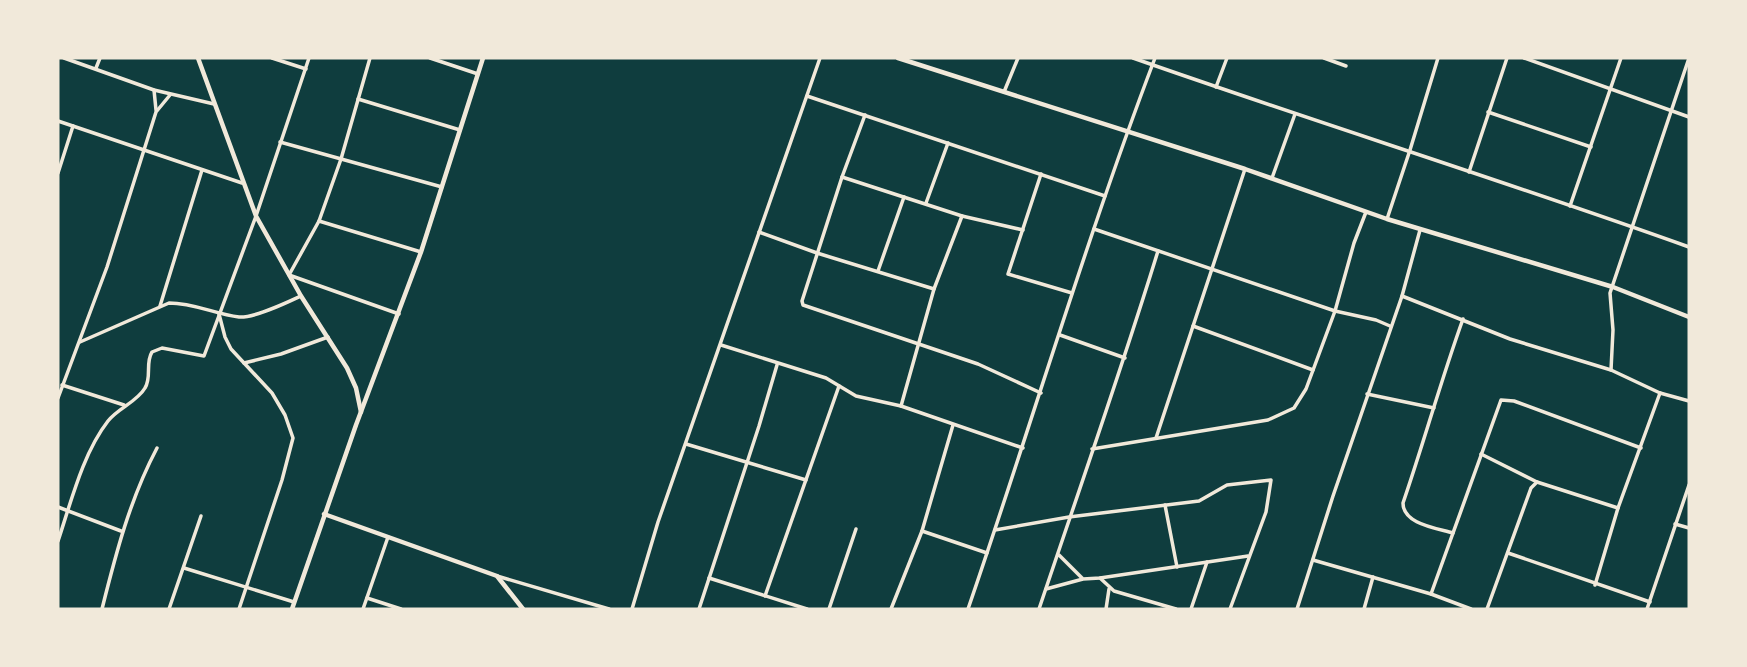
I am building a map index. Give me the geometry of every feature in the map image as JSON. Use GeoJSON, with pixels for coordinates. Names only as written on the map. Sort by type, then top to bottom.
{"type":"FeatureCollection","features":[{"type":"Feature","properties":{"kind":"street"},"geometry":{"type":"LineString","coordinates":[[64,58],[170,95],[214,104]]}},
{"type":"Feature","properties":{"kind":"street"},"geometry":{"type":"LineString","coordinates":[[96,68],[100,58]]}},
{"type":"Feature","properties":{"kind":"street"},"geometry":{"type":"LineString","coordinates":[[198,58],[256,216],[353,380],[361,413]]}},
{"type":"Feature","properties":{"kind":"street"},"geometry":{"type":"LineString","coordinates":[[272,58],[306,69]]}},
{"type":"Feature","properties":{"kind":"street"},"geometry":{"type":"LineString","coordinates":[[58,541],[79,478],[104,427],[147,385],[148,361],[152,352],[162,348],[204,356],[256,216],[309,58]]}},
{"type":"Feature","properties":{"kind":"street"},"geometry":{"type":"LineString","coordinates":[[289,275],[320,221],[370,58]]}},
{"type":"Feature","properties":{"kind":"street"},"geometry":{"type":"LineString","coordinates":[[430,58],[478,74]]}},
{"type":"Feature","properties":{"kind":"street"},"geometry":{"type":"LineString","coordinates":[[292,609],[324,514],[421,252],[483,58]]}},
{"type":"Feature","properties":{"kind":"street"},"geometry":{"type":"LineString","coordinates":[[632,609],[658,522],[820,58]]}},
{"type":"Feature","properties":{"kind":"street"},"geometry":{"type":"LineString","coordinates":[[898,58],[1245,169],[1387,219],[1613,287],[1689,317]]}},
{"type":"Feature","properties":{"kind":"street"},"geometry":{"type":"LineString","coordinates":[[1004,92],[1018,58]]}},
{"type":"Feature","properties":{"kind":"street"},"geometry":{"type":"LineString","coordinates":[[1133,58],[1689,247]]}},
{"type":"Feature","properties":{"kind":"street"},"geometry":{"type":"LineString","coordinates":[[968,609],[1072,293],[1155,58]]}},
{"type":"Feature","properties":{"kind":"street"},"geometry":{"type":"LineString","coordinates":[[1216,87],[1227,58]]}},
{"type":"Feature","properties":{"kind":"street"},"geometry":{"type":"LineString","coordinates":[[1324,58],[1346,66]]}},
{"type":"Feature","properties":{"kind":"street"},"geometry":{"type":"LineString","coordinates":[[1387,219],[1438,58]]}},
{"type":"Feature","properties":{"kind":"street"},"geometry":{"type":"LineString","coordinates":[[1469,172],[1507,58]]}},
{"type":"Feature","properties":{"kind":"street"},"geometry":{"type":"LineString","coordinates":[[1524,58],[1689,117]]}},
{"type":"Feature","properties":{"kind":"street"},"geometry":{"type":"LineString","coordinates":[[1570,206],[1621,58]]}},
{"type":"Feature","properties":{"kind":"street"},"geometry":{"type":"LineString","coordinates":[[1611,370],[1613,330],[1610,298],[1689,58]]}},
{"type":"Feature","properties":{"kind":"street"},"geometry":{"type":"LineString","coordinates":[[154,90],[156,112]]}},
{"type":"Feature","properties":{"kind":"street"},"geometry":{"type":"LineString","coordinates":[[58,398],[114,246],[156,112],[170,95]]}},
{"type":"Feature","properties":{"kind":"street"},"geometry":{"type":"LineString","coordinates":[[807,96],[1105,196]]}},
{"type":"Feature","properties":{"kind":"street"},"geometry":{"type":"LineString","coordinates":[[358,99],[460,130]]}},
{"type":"Feature","properties":{"kind":"street"},"geometry":{"type":"LineString","coordinates":[[1488,112],[1591,147]]}},
{"type":"Feature","properties":{"kind":"street"},"geometry":{"type":"LineString","coordinates":[[1271,179],[1295,114]]}},
{"type":"Feature","properties":{"kind":"street"},"geometry":{"type":"LineString","coordinates":[[864,115],[817,253],[803,305],[978,364],[1041,393]]}},
{"type":"Feature","properties":{"kind":"street"},"geometry":{"type":"LineString","coordinates":[[58,121],[242,183]]}},
{"type":"Feature","properties":{"kind":"street"},"geometry":{"type":"LineString","coordinates":[[58,173],[73,126]]}},
{"type":"Feature","properties":{"kind":"street"},"geometry":{"type":"LineString","coordinates":[[280,142],[442,187]]}},
{"type":"Feature","properties":{"kind":"street"},"geometry":{"type":"LineString","coordinates":[[925,204],[948,143]]}},
{"type":"Feature","properties":{"kind":"street"},"geometry":{"type":"LineString","coordinates":[[1156,438],[1245,169]]}},
{"type":"Feature","properties":{"kind":"street"},"geometry":{"type":"LineString","coordinates":[[160,306],[202,170]]}},
{"type":"Feature","properties":{"kind":"street"},"geometry":{"type":"LineString","coordinates":[[1041,174],[1008,274],[1072,293]]}},
{"type":"Feature","properties":{"kind":"street"},"geometry":{"type":"LineString","coordinates":[[842,177],[962,216],[1023,230]]}},
{"type":"Feature","properties":{"kind":"street"},"geometry":{"type":"LineString","coordinates":[[878,272],[904,197]]}},
{"type":"Feature","properties":{"kind":"street"},"geometry":{"type":"LineString","coordinates":[[1091,450],[1241,425],[1277,417],[1294,408],[1306,389],[1335,311],[1354,243],[1366,212]]}},
{"type":"Feature","properties":{"kind":"street"},"geometry":{"type":"LineString","coordinates":[[901,406],[934,289],[962,216]]}},
{"type":"Feature","properties":{"kind":"street"},"geometry":{"type":"LineString","coordinates":[[320,221],[421,252]]}},
{"type":"Feature","properties":{"kind":"street"},"geometry":{"type":"LineString","coordinates":[[1297,609],[1402,296],[1421,228]]}},
{"type":"Feature","properties":{"kind":"street"},"geometry":{"type":"LineString","coordinates":[[1094,229],[1335,311],[1376,320],[1390,326]]}},
{"type":"Feature","properties":{"kind":"street"},"geometry":{"type":"LineString","coordinates":[[759,232],[934,289]]}},
{"type":"Feature","properties":{"kind":"street"},"geometry":{"type":"LineString","coordinates":[[1039,609],[1059,555],[1091,450],[1125,358],[1158,251]]}},
{"type":"Feature","properties":{"kind":"street"},"geometry":{"type":"LineString","coordinates":[[289,275],[399,314]]}},
{"type":"Feature","properties":{"kind":"street"},"geometry":{"type":"LineString","coordinates":[[78,342],[160,306],[182,303],[241,317],[301,296]]}},
{"type":"Feature","properties":{"kind":"street"},"geometry":{"type":"LineString","coordinates":[[1402,296],[1510,339],[1611,370],[1660,393],[1689,401]]}},
{"type":"Feature","properties":{"kind":"street"},"geometry":{"type":"LineString","coordinates":[[219,312],[225,337],[278,402],[290,426],[292,438],[282,480],[239,609]]}},
{"type":"Feature","properties":{"kind":"street"},"geometry":{"type":"LineString","coordinates":[[1453,533],[1410,519],[1404,512],[1403,503],[1463,319]]}},
{"type":"Feature","properties":{"kind":"street"},"geometry":{"type":"LineString","coordinates":[[1193,326],[1313,370]]}},
{"type":"Feature","properties":{"kind":"street"},"geometry":{"type":"LineString","coordinates":[[1060,335],[1125,358]]}},
{"type":"Feature","properties":{"kind":"street"},"geometry":{"type":"LineString","coordinates":[[244,363],[281,355],[328,337]]}},
{"type":"Feature","properties":{"kind":"street"},"geometry":{"type":"LineString","coordinates":[[720,344],[826,378],[856,396],[901,406],[1023,448]]}},
{"type":"Feature","properties":{"kind":"street"},"geometry":{"type":"LineString","coordinates":[[699,609],[777,364]]}},
{"type":"Feature","properties":{"kind":"street"},"geometry":{"type":"LineString","coordinates":[[62,385],[125,405]]}},
{"type":"Feature","properties":{"kind":"street"},"geometry":{"type":"LineString","coordinates":[[765,596],[839,386]]}},
{"type":"Feature","properties":{"kind":"street"},"geometry":{"type":"LineString","coordinates":[[1595,585],[1618,508],[1660,393]]}},
{"type":"Feature","properties":{"kind":"street"},"geometry":{"type":"LineString","coordinates":[[1367,394],[1434,408]]}},
{"type":"Feature","properties":{"kind":"street"},"geometry":{"type":"LineString","coordinates":[[1432,594],[1499,401],[1507,399],[1641,448]]}},
{"type":"Feature","properties":{"kind":"street"},"geometry":{"type":"LineString","coordinates":[[891,609],[922,531],[953,425]]}},
{"type":"Feature","properties":{"kind":"street"},"geometry":{"type":"LineString","coordinates":[[685,444],[806,481]]}},
{"type":"Feature","properties":{"kind":"street"},"geometry":{"type":"LineString","coordinates":[[102,609],[121,531],[157,447]]}},
{"type":"Feature","properties":{"kind":"street"},"geometry":{"type":"LineString","coordinates":[[1481,454],[1537,482],[1618,508]]}},
{"type":"Feature","properties":{"kind":"street"},"geometry":{"type":"LineString","coordinates":[[995,530],[1205,499],[1220,488],[1234,483],[1271,480],[1266,512],[1230,609]]}},
{"type":"Feature","properties":{"kind":"street"},"geometry":{"type":"LineString","coordinates":[[1487,609],[1531,488],[1537,482]]}},
{"type":"Feature","properties":{"kind":"street"},"geometry":{"type":"LineString","coordinates":[[1647,609],[1689,485]]}},
{"type":"Feature","properties":{"kind":"street"},"geometry":{"type":"LineString","coordinates":[[1165,505],[1177,567]]}},
{"type":"Feature","properties":{"kind":"street"},"geometry":{"type":"LineString","coordinates":[[58,507],[121,531]]}},
{"type":"Feature","properties":{"kind":"street"},"geometry":{"type":"LineString","coordinates":[[324,514],[497,576],[609,609]]}},
{"type":"Feature","properties":{"kind":"street"},"geometry":{"type":"LineString","coordinates":[[169,609],[201,516]]}},
{"type":"Feature","properties":{"kind":"street"},"geometry":{"type":"LineString","coordinates":[[1675,524],[1689,528]]}},
{"type":"Feature","properties":{"kind":"street"},"geometry":{"type":"LineString","coordinates":[[828,609],[856,529]]}},
{"type":"Feature","properties":{"kind":"street"},"geometry":{"type":"LineString","coordinates":[[922,531],[987,553]]}},
{"type":"Feature","properties":{"kind":"street"},"geometry":{"type":"LineString","coordinates":[[363,609],[388,537]]}},
{"type":"Feature","properties":{"kind":"street"},"geometry":{"type":"LineString","coordinates":[[1508,553],[1650,602]]}},
{"type":"Feature","properties":{"kind":"street"},"geometry":{"type":"LineString","coordinates":[[1059,555],[1083,579]]}},
{"type":"Feature","properties":{"kind":"street"},"geometry":{"type":"LineString","coordinates":[[1046,589],[1083,579],[1248,556]]}},
{"type":"Feature","properties":{"kind":"street"},"geometry":{"type":"LineString","coordinates":[[1313,560],[1432,594],[1471,609]]}},
{"type":"Feature","properties":{"kind":"street"},"geometry":{"type":"LineString","coordinates":[[1191,609],[1207,562]]}},
{"type":"Feature","properties":{"kind":"street"},"geometry":{"type":"LineString","coordinates":[[184,568],[294,603]]}},
{"type":"Feature","properties":{"kind":"street"},"geometry":{"type":"LineString","coordinates":[[497,576],[523,609]]}},
{"type":"Feature","properties":{"kind":"street"},"geometry":{"type":"LineString","coordinates":[[1364,609],[1373,577]]}},
{"type":"Feature","properties":{"kind":"street"},"geometry":{"type":"LineString","coordinates":[[709,578],[807,609]]}},
{"type":"Feature","properties":{"kind":"street"},"geometry":{"type":"LineString","coordinates":[[1100,578],[1109,589],[1176,609]]}},
{"type":"Feature","properties":{"kind":"street"},"geometry":{"type":"LineString","coordinates":[[1106,609],[1109,589]]}},
{"type":"Feature","properties":{"kind":"street"},"geometry":{"type":"LineString","coordinates":[[367,598],[401,609]]}}]}
